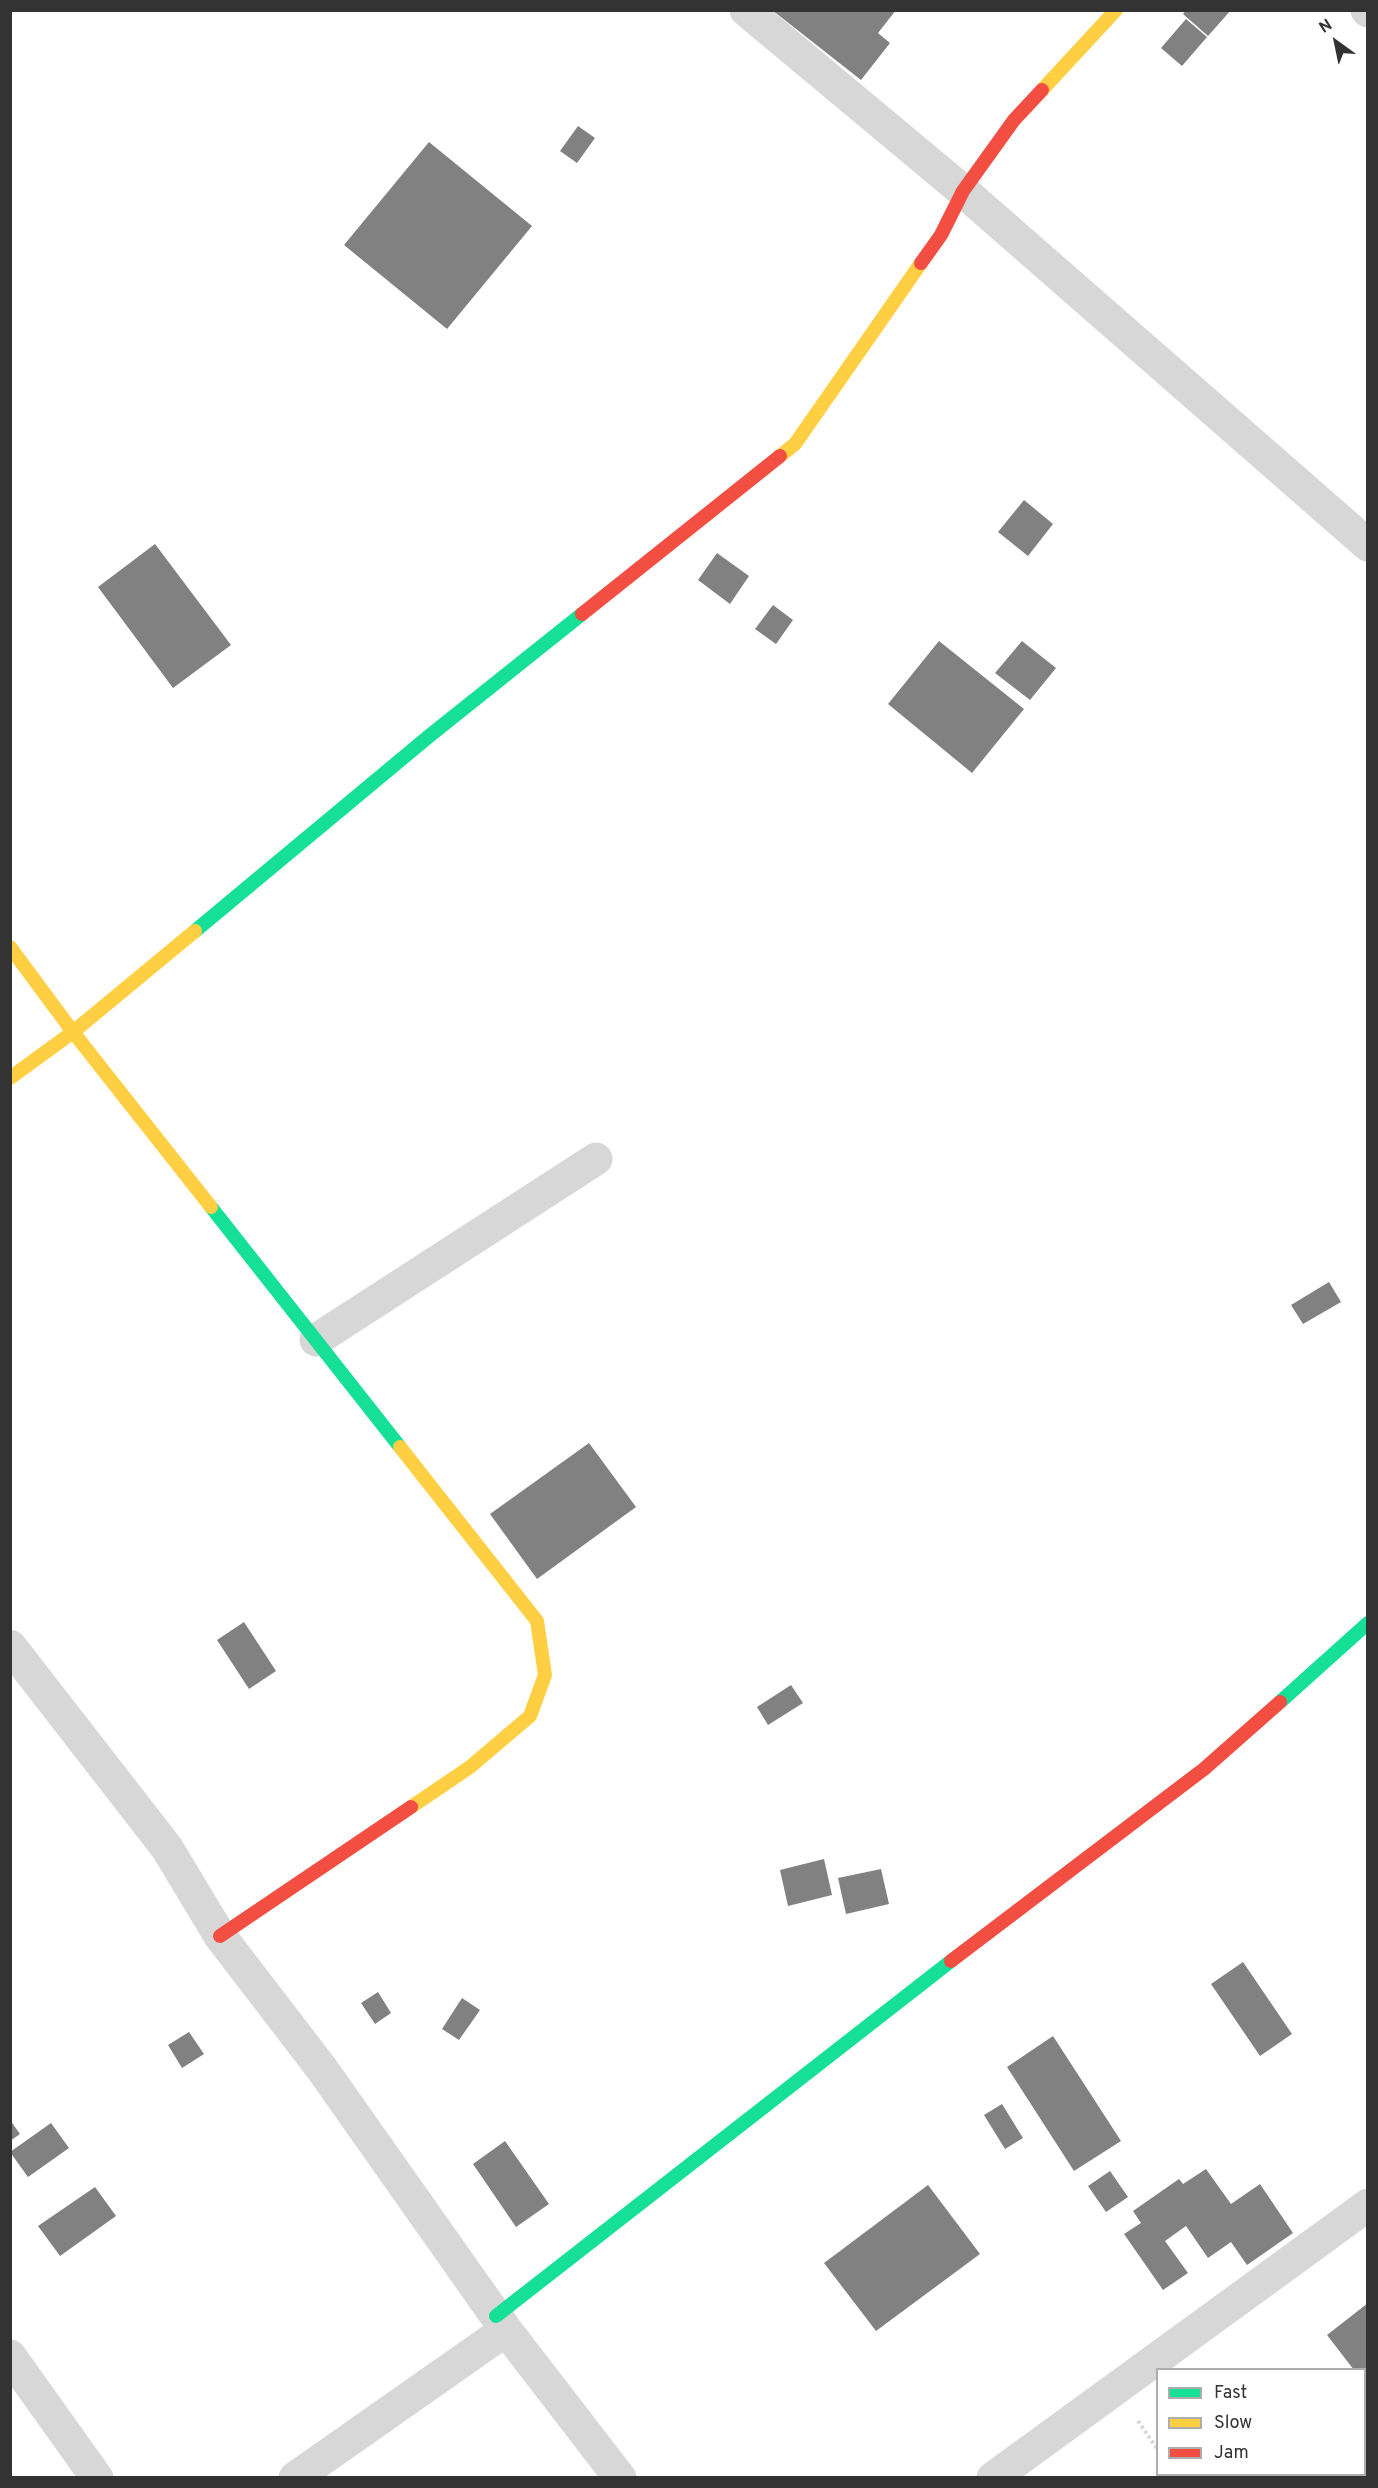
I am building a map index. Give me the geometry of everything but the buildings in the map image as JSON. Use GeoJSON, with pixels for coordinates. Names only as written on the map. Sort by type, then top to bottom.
{"type":"FeatureCollection","features":[{"type":"Feature","properties":{"kind":"street"},"geometry":{"type":"LineString","coordinates":[[746,10],[963,191],[1368,546]]}},
{"type":"Feature","properties":{"kind":"street"},"geometry":{"type":"LineString","coordinates":[[10,1078],[73,1032],[428,737],[795,444],[941,235],[963,191],[1014,120],[1116,10]]}},
{"type":"Feature","properties":{"kind":"street"},"geometry":{"type":"LineString","coordinates":[[10,947],[73,1032],[537,1621],[545,1675],[530,1716],[470,1767],[220,1936]]}},
{"type":"Feature","properties":{"kind":"street"},"geometry":{"type":"LineString","coordinates":[[316,1340],[596,1159]]}},
{"type":"Feature","properties":{"kind":"street"},"geometry":{"type":"LineString","coordinates":[[295,2478],[501,2323],[979,1939],[1204,1769],[1368,1623]]}},
{"type":"Feature","properties":{"kind":"street"},"geometry":{"type":"LineString","coordinates":[[10,1646],[167,1848],[220,1936],[322,2069],[501,2323],[620,2478]]}},
{"type":"Feature","properties":{"kind":"street"},"geometry":{"type":"LineString","coordinates":[[993,2478],[1368,2205]]}},
{"type":"Feature","properties":{"kind":"street"},"geometry":{"type":"LineString","coordinates":[[10,2356],[97,2478]]}},
{"type":"Feature","properties":{"kind":"traffic: fast"},"geometry":{"type":"LineString","coordinates":[[195,931],[428,737],[582,614]]}},
{"type":"Feature","properties":{"kind":"traffic: fast"},"geometry":{"type":"LineString","coordinates":[[211,1207],[400,1447]]}},
{"type":"Feature","properties":{"kind":"traffic: fast"},"geometry":{"type":"LineString","coordinates":[[1280,1702],[1368,1623]]}},
{"type":"Feature","properties":{"kind":"traffic: fast"},"geometry":{"type":"LineString","coordinates":[[496,2316],[951,1961]]}},
{"type":"Feature","properties":{"kind":"traffic: slow"},"geometry":{"type":"LineString","coordinates":[[1042,90],[1116,10]]}},
{"type":"Feature","properties":{"kind":"traffic: slow"},"geometry":{"type":"LineString","coordinates":[[780,456],[795,444],[921,263]]}},
{"type":"Feature","properties":{"kind":"traffic: slow"},"geometry":{"type":"LineString","coordinates":[[10,1078],[73,1032],[195,931]]}},
{"type":"Feature","properties":{"kind":"traffic: slow"},"geometry":{"type":"LineString","coordinates":[[10,947],[73,1032],[211,1207]]}},
{"type":"Feature","properties":{"kind":"traffic: slow"},"geometry":{"type":"LineString","coordinates":[[400,1447],[537,1621],[545,1675],[530,1716],[470,1767],[411,1807]]}},
{"type":"Feature","properties":{"kind":"traffic: jam"},"geometry":{"type":"LineString","coordinates":[[921,263],[941,235],[963,191],[1014,120],[1042,90]]}},
{"type":"Feature","properties":{"kind":"traffic: jam"},"geometry":{"type":"LineString","coordinates":[[582,614],[780,456]]}},
{"type":"Feature","properties":{"kind":"traffic: jam"},"geometry":{"type":"LineString","coordinates":[[951,1961],[1204,1769],[1280,1702]]}},
{"type":"Feature","properties":{"kind":"traffic: jam"},"geometry":{"type":"LineString","coordinates":[[220,1936],[411,1807]]}}]}
